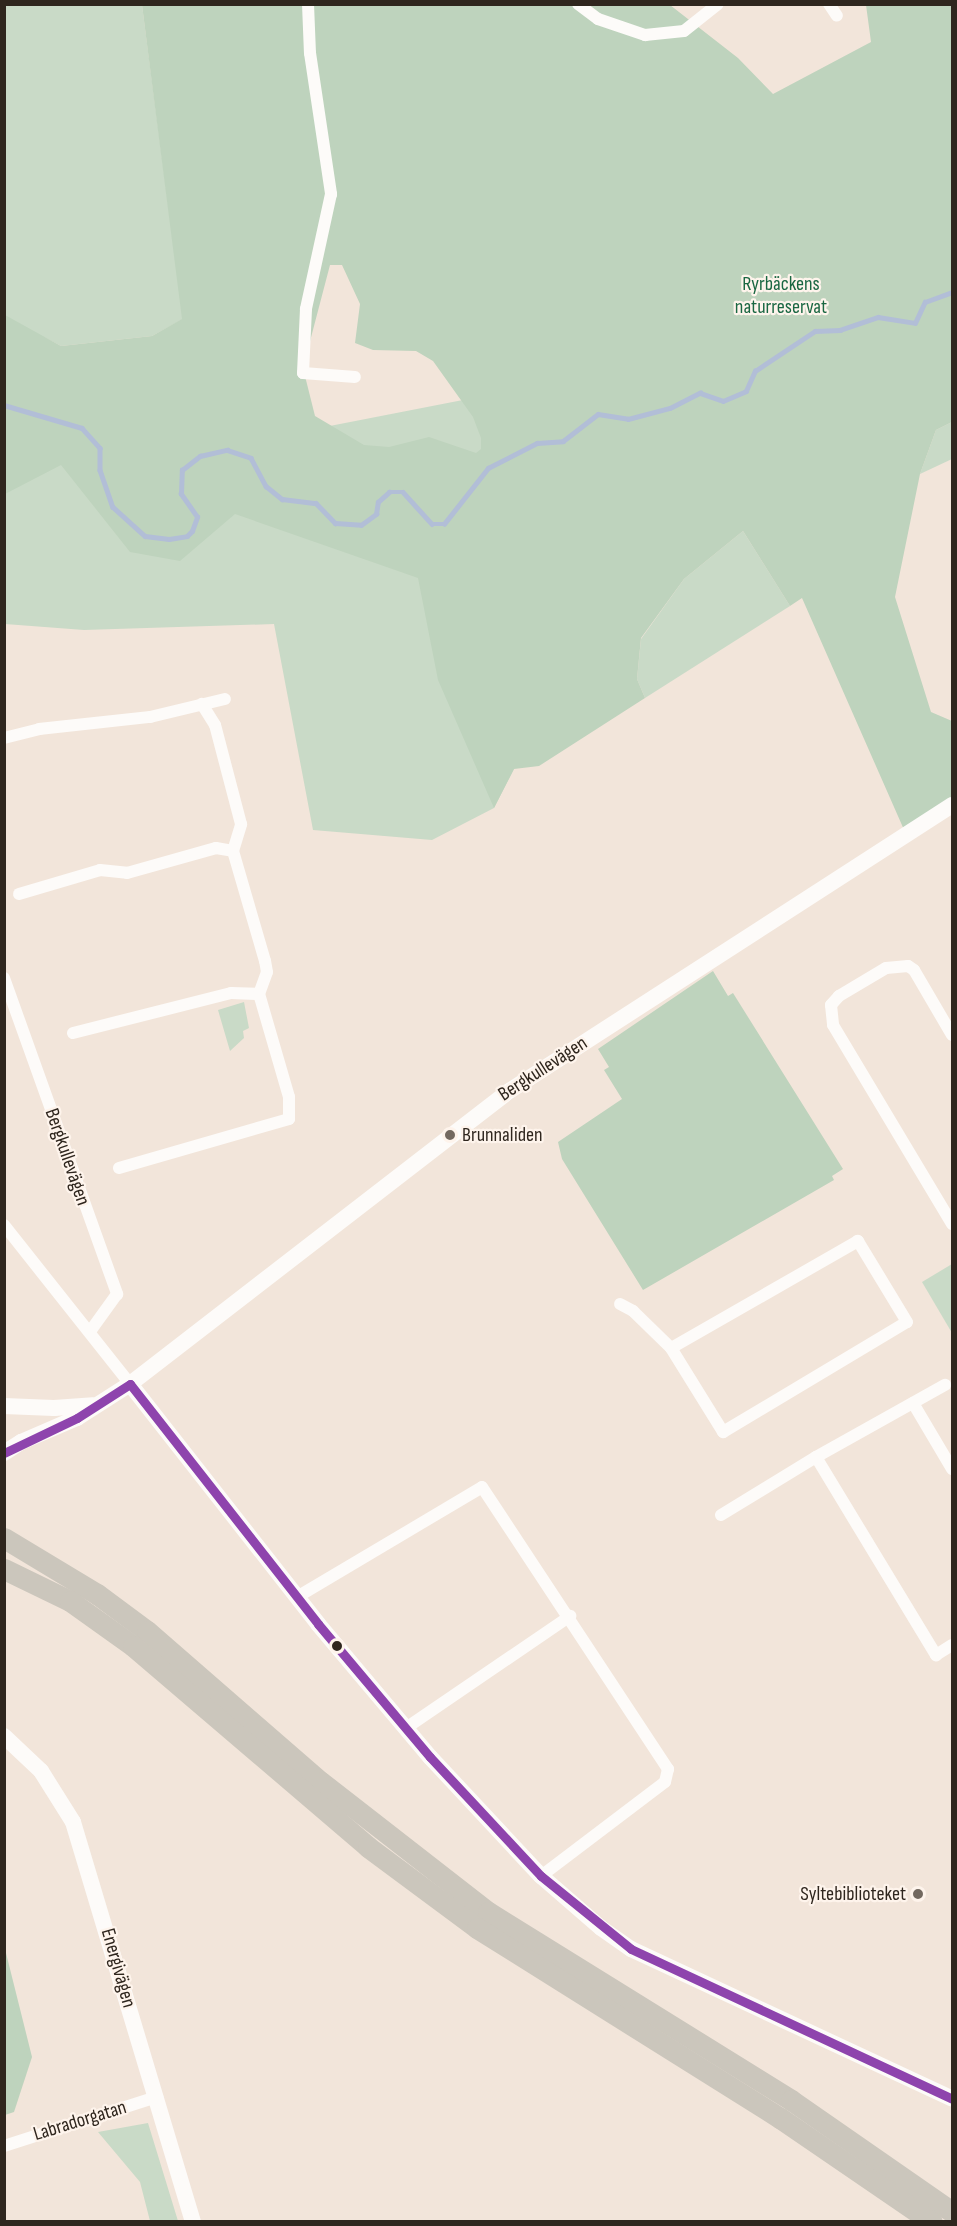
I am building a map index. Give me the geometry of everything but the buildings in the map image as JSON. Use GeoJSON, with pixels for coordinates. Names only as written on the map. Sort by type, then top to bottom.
{"type":"FeatureCollection","features":[{"type":"Feature","properties":{"kind":"highway"},"geometry":{"type":"LineString","coordinates":[[4,1538],[97,1594],[147,1631],[337,1796],[488,1912],[791,2100],[952,2212]]}},
{"type":"Feature","properties":{"kind":"highway"},"geometry":{"type":"LineString","coordinates":[[4,1569],[70,1601],[133,1646],[308,1798],[477,1928],[780,2118],[932,2222]]}},
{"type":"Feature","properties":{"kind":"street"},"geometry":{"type":"LineString","coordinates":[[308,4],[310,52],[331,194],[306,309],[303,373],[355,377]]}},
{"type":"Feature","properties":{"kind":"street"},"geometry":{"type":"LineString","coordinates":[[578,4],[598,19],[645,34],[684,31],[718,4]]}},
{"type":"Feature","properties":{"kind":"street"},"geometry":{"type":"LineString","coordinates":[[829,4],[837,16]]}},
{"type":"Feature","properties":{"kind":"street"},"geometry":{"type":"LineString","coordinates":[[4,738],[39,729],[150,717],[225,699]]}},
{"type":"Feature","properties":{"kind":"street"},"geometry":{"type":"LineString","coordinates":[[119,1168],[289,1119],[289,1097],[259,994],[267,972],[265,961],[233,851],[240,824],[214,725],[202,704]]}},
{"type":"Feature","properties":{"kind":"street","name":"Bergkullevägen"},"geometry":{"type":"LineString","coordinates":[[4,1453],[130,1384],[506,1093],[952,805]]}},
{"type":"Feature","properties":{"kind":"street"},"geometry":{"type":"LineString","coordinates":[[19,894],[100,870],[127,873],[216,849],[233,851]]}},
{"type":"Feature","properties":{"kind":"street"},"geometry":{"type":"LineString","coordinates":[[952,1035],[908,966],[886,968],[839,996],[831,1005],[832,1025],[952,1224]]}},
{"type":"Feature","properties":{"kind":"street","name":"Bergkullevägen"},"geometry":{"type":"LineString","coordinates":[[4,978],[117,1294],[91,1330]]}},
{"type":"Feature","properties":{"kind":"street"},"geometry":{"type":"LineString","coordinates":[[73,1033],[231,993],[259,994]]}},
{"type":"Feature","properties":{"kind":"street"},"geometry":{"type":"LineString","coordinates":[[4,1225],[91,1330],[130,1384],[297,1597],[405,1728],[542,1876],[601,1929],[631,1949],[952,2099]]}},
{"type":"Feature","properties":{"kind":"street"},"geometry":{"type":"LineString","coordinates":[[620,1304],[633,1311],[671,1348],[723,1432],[907,1322],[858,1241],[671,1348]]}},
{"type":"Feature","properties":{"kind":"street"},"geometry":{"type":"LineString","coordinates":[[721,1515],[945,1385]]}},
{"type":"Feature","properties":{"kind":"street"},"geometry":{"type":"LineString","coordinates":[[914,1403],[952,1469]]}},
{"type":"Feature","properties":{"kind":"street","name":"Bergkullevägen"},"geometry":{"type":"LineString","coordinates":[[4,1406],[54,1408],[97,1404]]}},
{"type":"Feature","properties":{"kind":"street"},"geometry":{"type":"LineString","coordinates":[[816,1458],[936,1655],[952,1645]]}},
{"type":"Feature","properties":{"kind":"street"},"geometry":{"type":"LineString","coordinates":[[297,1597],[482,1487],[570,1616],[669,1776],[542,1876]]}},
{"type":"Feature","properties":{"kind":"street"},"geometry":{"type":"LineString","coordinates":[[405,1728],[570,1616]]}},
{"type":"Feature","properties":{"kind":"street","name":"Energivägen"},"geometry":{"type":"LineString","coordinates":[[4,1736],[41,1771],[73,1822],[193,2222]]}},
{"type":"Feature","properties":{"kind":"street","name":"Labradorgatan"},"geometry":{"type":"LineString","coordinates":[[4,2146],[156,2097]]}},
{"type":"Feature","properties":{"kind":"green space","name":"Ryrbäckens naturreservat"},"geometry":{"type":"Polygon","coordinates":[[[4,5],[142,5],[183,319],[152,336],[61,346],[44,337],[69,357],[299,432],[509,391],[773,98],[952,5],[534,618],[514,769],[494,808],[432,840],[313,830],[274,624],[84,630],[5,624],[4,5]]]}},
{"type":"Feature","properties":{"kind":"green space"},"geometry":{"type":"Polygon","coordinates":[[[142,5],[670,5],[738,58],[773,94],[871,42],[866,5],[952,5],[952,422],[936,430],[920,474],[895,597],[931,712],[952,721],[952,798],[905,832],[802,598],[790,606],[743,531],[684,579],[641,638],[637,679],[645,698],[539,766],[514,769],[494,808],[438,680],[418,578],[235,514],[180,561],[130,552],[61,465],[5,494],[5,315],[61,346],[152,336],[182,319],[142,5]],[[330,265],[303,368],[315,416],[364,445],[389,447],[429,437],[476,453],[481,449],[481,438],[473,417],[433,361],[416,351],[373,350],[355,343],[360,304],[342,265],[330,265]]]}},
{"type":"Feature","properties":{"kind":"green space"},"geometry":{"type":"Polygon","coordinates":[[[952,422],[952,459],[920,474],[936,430],[952,422]]]}},
{"type":"Feature","properties":{"kind":"green space"},"geometry":{"type":"Polygon","coordinates":[[[743,531],[790,606],[645,698],[637,679],[641,639],[684,579],[743,531]]]}},
{"type":"Feature","properties":{"kind":"green space"},"geometry":{"type":"Polygon","coordinates":[[[713,971],[728,996],[733,993],[843,1169],[832,1176],[834,1180],[643,1290],[562,1159],[558,1142],[622,1099],[604,1070],[609,1067],[598,1049],[713,971]]]}},
{"type":"Feature","properties":{"kind":"green space"},"geometry":{"type":"Polygon","coordinates":[[[244,1002],[249,1028],[243,1031],[244,1038],[230,1051],[218,1010],[244,1002]]]}},
{"type":"Feature","properties":{"kind":"green space"},"geometry":{"type":"Polygon","coordinates":[[[952,1264],[952,1333],[922,1282],[952,1264]]]}},
{"type":"Feature","properties":{"kind":"green space"},"geometry":{"type":"Polygon","coordinates":[[[5,1949],[32,2057],[14,2112],[5,2115],[5,1949]]]}},
{"type":"Feature","properties":{"kind":"green space"},"geometry":{"type":"Polygon","coordinates":[[[148,2123],[178,2221],[150,2221],[140,2182],[98,2132],[148,2123]]]}},
{"type":"Feature","properties":{"kind":"waterway"},"geometry":{"type":"LineString","coordinates":[[4,405],[82,428],[100,448],[100,470],[113,507],[145,536],[169,539],[187,536],[192,531],[197,517],[181,494],[182,470],[200,456],[227,450],[251,458],[266,486],[282,499],[316,503],[335,523],[361,525],[376,514],[378,502],[389,492],[403,492],[432,524],[444,524],[488,468],[537,443],[563,441],[598,414],[628,419],[670,408],[700,393],[723,401],[746,391],[755,371],[815,331],[840,330],[878,317],[915,323],[925,302],[952,292]]}},
{"type":"Feature","properties":{"kind":"transit line"},"geometry":{"type":"LineString","coordinates":[[4,1453],[77,1418],[130,1384],[318,1624],[430,1757],[541,1876],[631,1949],[952,2099]]}},
{"type":"Feature","properties":{"kind":"place","name":"Brunnaliden"},"geometry":{"type":"Point","coordinates":[450,1135]}},
{"type":"Feature","properties":{"kind":"place","name":"Syltebiblioteket"},"geometry":{"type":"Point","coordinates":[918,1894]}}]}
